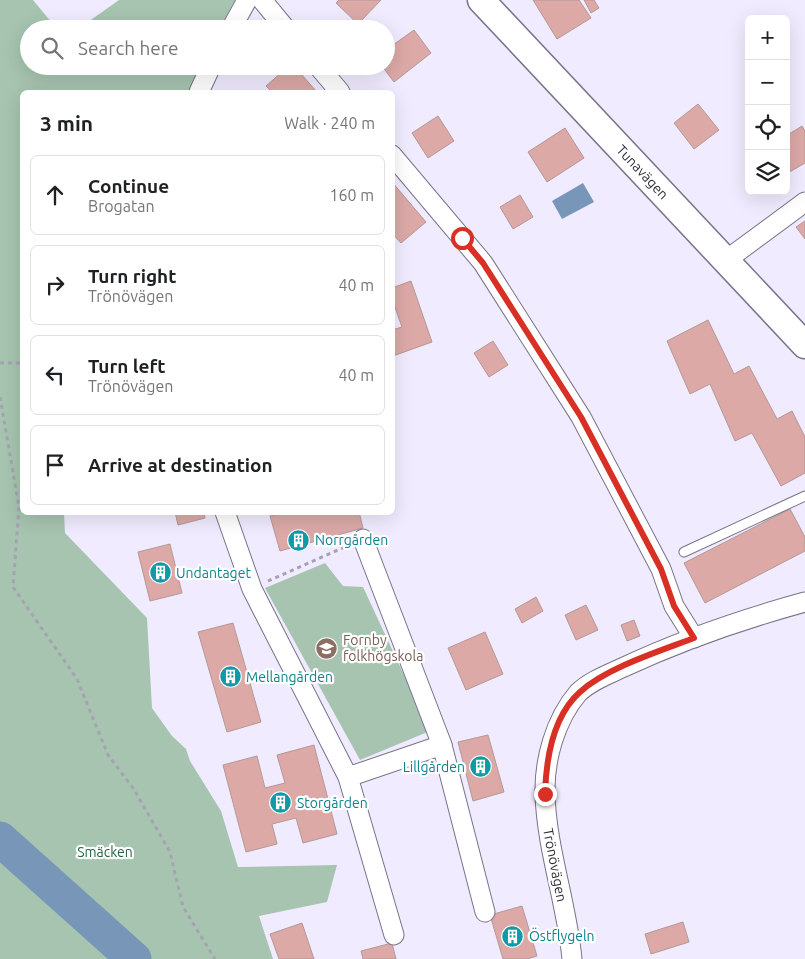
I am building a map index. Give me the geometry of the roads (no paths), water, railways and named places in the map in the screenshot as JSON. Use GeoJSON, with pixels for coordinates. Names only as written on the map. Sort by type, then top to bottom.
{"type":"FeatureCollection","features":[{"type":"Feature","properties":{"kind":"street"},"geometry":{"type":"LineString","coordinates":[[236,20],[247,0]]}},
{"type":"Feature","properties":{"kind":"street"},"geometry":{"type":"LineString","coordinates":[[262,0],[279,20]]}},
{"type":"Feature","properties":{"kind":"street","name":"Tunavägen"},"geometry":{"type":"LineString","coordinates":[[481,0],[805,345]]}},
{"type":"Feature","properties":{"kind":"street"},"geometry":{"type":"LineString","coordinates":[[200,90],[207,75]]}},
{"type":"Feature","properties":{"kind":"street"},"geometry":{"type":"LineString","coordinates":[[326,75],[338,90]]}},
{"type":"Feature","properties":{"kind":"street"},"geometry":{"type":"LineString","coordinates":[[395,159],[483,263],[581,417],[661,569],[674,606],[694,638]]}},
{"type":"Feature","properties":{"kind":"street"},"geometry":{"type":"LineString","coordinates":[[725,261],[805,202]]}},
{"type":"Feature","properties":{"kind":"street"},"geometry":{"type":"LineString","coordinates":[[226,515],[252,589],[348,777],[394,935]]}},
{"type":"Feature","properties":{"kind":"street"},"geometry":{"type":"LineString","coordinates":[[363,539],[442,745],[485,912]]}},
{"type":"Feature","properties":{"kind":"street","name":"Trönövägen"},"geometry":{"type":"LineString","coordinates":[[572,959],[550,841],[545,794],[549,750],[557,728],[579,692],[598,679],[694,638],[805,602]]}},
{"type":"Feature","properties":{"kind":"street"},"geometry":{"type":"LineString","coordinates":[[348,777],[442,745]]}},
{"type":"Feature","properties":{"kind":"lane"},"geometry":{"type":"LineString","coordinates":[[684,552],[805,496]]}},
{"type":"Feature","properties":{"kind":"water"},"geometry":{"type":"Polygon","coordinates":[[[583,183],[594,202],[562,219],[552,201],[583,183]]]}},
{"type":"Feature","properties":{"kind":"waterway"},"geometry":{"type":"LineString","coordinates":[[0,839],[134,959]]}},
{"type":"Feature","properties":{"kind":"place","name":"Norrgården"},"geometry":{"type":"Point","coordinates":[299,540]}},
{"type":"Feature","properties":{"kind":"place","name":"Undantaget"},"geometry":{"type":"Point","coordinates":[160,573]}},
{"type":"Feature","properties":{"kind":"place","name":"Fornby folkhögskola"},"geometry":{"type":"Point","coordinates":[327,648]}},
{"type":"Feature","properties":{"kind":"place","name":"Mellangården"},"geometry":{"type":"Point","coordinates":[230,677]}},
{"type":"Feature","properties":{"kind":"place","name":"Lillgården"},"geometry":{"type":"Point","coordinates":[481,767]}},
{"type":"Feature","properties":{"kind":"place","name":"Storgården"},"geometry":{"type":"Point","coordinates":[281,803]}},
{"type":"Feature","properties":{"kind":"place","name":"Östflygeln"},"geometry":{"type":"Point","coordinates":[513,936]}},
{"type":"Feature","properties":{"kind":"park label","name":"Smäcken"},"geometry":{"type":"Point","coordinates":[105,852]}}]}
